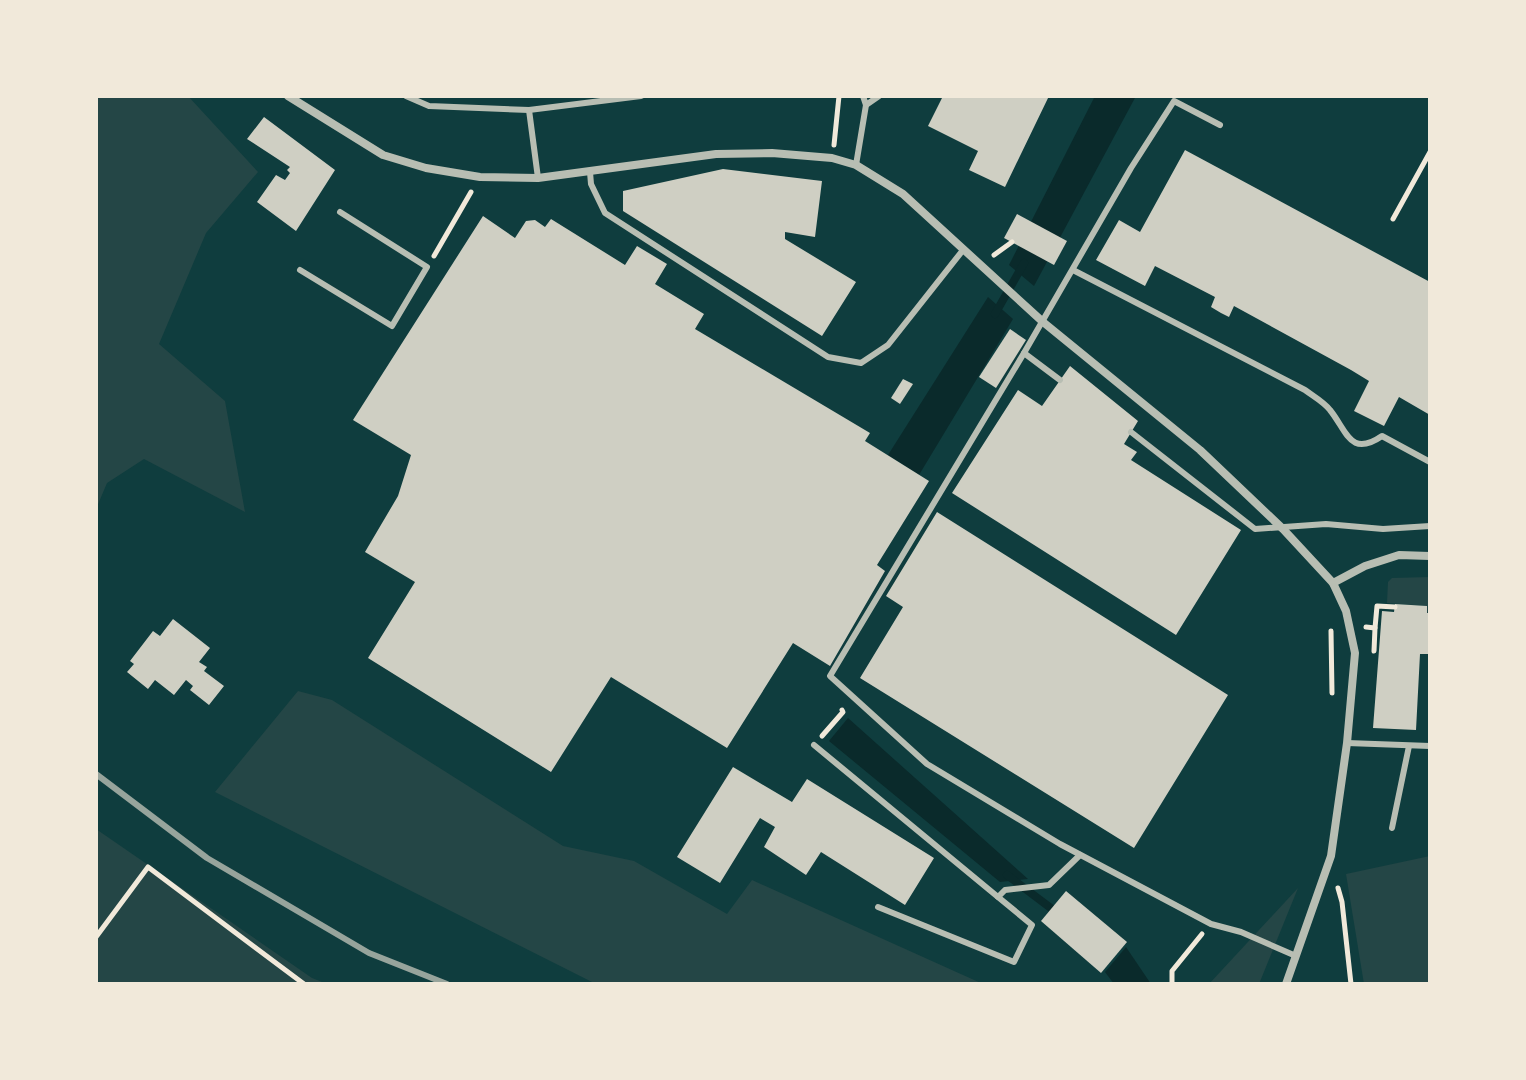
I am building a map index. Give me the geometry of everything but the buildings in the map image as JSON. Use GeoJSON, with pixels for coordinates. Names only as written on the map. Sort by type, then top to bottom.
{"type":"FeatureCollection","features":[{"type":"Feature","properties":{"kind":"street"},"geometry":{"type":"LineString","coordinates":[[288,96],[383,155],[426,168],[480,177],[538,178],[716,154],[772,153],[832,158],[856,165],[903,194],[1043,322],[1200,450],[1283,529],[1333,583],[1346,611],[1355,653],[1347,743],[1331,856],[1286,984]]}},
{"type":"Feature","properties":{"kind":"street"},"geometry":{"type":"LineString","coordinates":[[1333,583],[1365,566],[1399,555],[1430,556]]}},
{"type":"Feature","properties":{"kind":"lane"},"geometry":{"type":"LineString","coordinates":[[406,96],[429,106],[529,110],[641,96]]}},
{"type":"Feature","properties":{"kind":"lane"},"geometry":{"type":"LineString","coordinates":[[856,165],[866,105],[863,96]]}},
{"type":"Feature","properties":{"kind":"lane"},"geometry":{"type":"LineString","coordinates":[[866,105],[879,96]]}},
{"type":"Feature","properties":{"kind":"lane"},"geometry":{"type":"LineString","coordinates":[[1220,125],[1174,101],[1131,168],[1043,322],[830,676],[927,764],[1080,855],[1211,924],[1241,932],[1296,956]]}},
{"type":"Feature","properties":{"kind":"lane"},"geometry":{"type":"LineString","coordinates":[[529,110],[538,178]]}},
{"type":"Feature","properties":{"kind":"lane"},"geometry":{"type":"LineString","coordinates":[[590,172],[591,184],[605,213],[828,357],[861,363],[888,345],[963,250]]}},
{"type":"Feature","properties":{"kind":"lane"},"geometry":{"type":"LineString","coordinates":[[300,270],[392,326],[427,267],[340,212]]}},
{"type":"Feature","properties":{"kind":"lane"},"geometry":{"type":"LineString","coordinates":[[1073,270],[1305,390],[1330,409],[1344,434],[1358,444],[1370,444],[1382,436],[1430,462]]}},
{"type":"Feature","properties":{"kind":"lane"},"geometry":{"type":"LineString","coordinates":[[1024,353],[1060,380]]}},
{"type":"Feature","properties":{"kind":"lane"},"geometry":{"type":"LineString","coordinates":[[1131,432],[1255,529],[1326,524],[1383,529],[1430,526]]}},
{"type":"Feature","properties":{"kind":"lane"},"geometry":{"type":"LineString","coordinates":[[1323,512],[1326,524]]}},
{"type":"Feature","properties":{"kind":"lane"},"geometry":{"type":"LineString","coordinates":[[1347,743],[1430,746]]}},
{"type":"Feature","properties":{"kind":"lane"},"geometry":{"type":"LineString","coordinates":[[814,745],[1032,925],[1014,962],[878,907]]}},
{"type":"Feature","properties":{"kind":"lane"},"geometry":{"type":"LineString","coordinates":[[1392,828],[1409,746]]}},
{"type":"Feature","properties":{"kind":"lane"},"geometry":{"type":"LineString","coordinates":[[998,897],[1005,890],[1049,885],[1080,855]]}},
{"type":"Feature","properties":{"kind":"path"},"geometry":{"type":"LineString","coordinates":[[832,158],[839,96]]}},
{"type":"Feature","properties":{"kind":"path"},"geometry":{"type":"LineString","coordinates":[[1393,219],[1430,152]]}},
{"type":"Feature","properties":{"kind":"path"},"geometry":{"type":"LineString","coordinates":[[427,267],[480,177]]}},
{"type":"Feature","properties":{"kind":"path"},"geometry":{"type":"LineString","coordinates":[[1349,626],[1375,628],[1377,606],[1395,607]]}},
{"type":"Feature","properties":{"kind":"path"},"geometry":{"type":"LineString","coordinates":[[1331,630],[1332,701]]}},
{"type":"Feature","properties":{"kind":"path"},"geometry":{"type":"LineString","coordinates":[[814,745],[840,715]]}},
{"type":"Feature","properties":{"kind":"path"},"geometry":{"type":"LineString","coordinates":[[1331,856],[1342,902],[1351,984]]}},
{"type":"Feature","properties":{"kind":"path"},"geometry":{"type":"LineString","coordinates":[[96,937],[148,867],[304,984]]}},
{"type":"Feature","properties":{"kind":"path"},"geometry":{"type":"LineString","coordinates":[[1172,984],[1172,971],[1211,924]]}},
{"type":"Feature","properties":{"kind":"shaded area"},"geometry":{"type":"Polygon","coordinates":[[[96,96],[188,96],[258,172],[206,233],[159,344],[225,401],[245,512],[144,459],[107,483],[96,509],[96,96]]]}},
{"type":"Feature","properties":{"kind":"shaded area"},"geometry":{"type":"Polygon","coordinates":[[[1095,96],[1136,96],[1034,286],[1009,265],[1095,96]]]}},
{"type":"Feature","properties":{"kind":"shaded area"},"geometry":{"type":"Polygon","coordinates":[[[988,297],[1013,319],[919,475],[888,455],[988,297]]]}},
{"type":"Feature","properties":{"kind":"shaded area"},"geometry":{"type":"Polygon","coordinates":[[[1430,577],[1430,613],[1427,613],[1427,606],[1387,603],[1388,582],[1392,578],[1430,577]]]}},
{"type":"Feature","properties":{"kind":"shaded area"},"geometry":{"type":"Polygon","coordinates":[[[298,691],[332,700],[563,846],[634,861],[727,914],[752,880],[983,984],[596,984],[215,792],[298,691]]]}},
{"type":"Feature","properties":{"kind":"shaded area"},"geometry":{"type":"Polygon","coordinates":[[[848,718],[1028,879],[1000,882],[829,741],[848,718]]]}},
{"type":"Feature","properties":{"kind":"shaded area"},"geometry":{"type":"Polygon","coordinates":[[[96,829],[312,978],[327,984],[96,984],[96,829]]]}},
{"type":"Feature","properties":{"kind":"shaded area"},"geometry":{"type":"Polygon","coordinates":[[[1430,856],[1430,984],[1364,984],[1346,874],[1430,856]]]}},
{"type":"Feature","properties":{"kind":"shaded area"},"geometry":{"type":"Polygon","coordinates":[[[1298,888],[1259,984],[1209,984],[1298,888]]]}},
{"type":"Feature","properties":{"kind":"shaded area"},"geometry":{"type":"Polygon","coordinates":[[[1126,947],[1151,984],[1114,984],[1105,972],[1126,947]]]}},
{"type":"Feature","properties":{"kind":"waterway"},"geometry":{"type":"LineString","coordinates":[[995,314],[1024,263]]}},
{"type":"Feature","properties":{"kind":"waterway"},"geometry":{"type":"LineString","coordinates":[[1007,875],[1060,915]]}},
{"type":"Feature","properties":{"kind":"railway"},"geometry":{"type":"LineString","coordinates":[[96,774],[207,858],[369,953],[447,984]]}}]}
